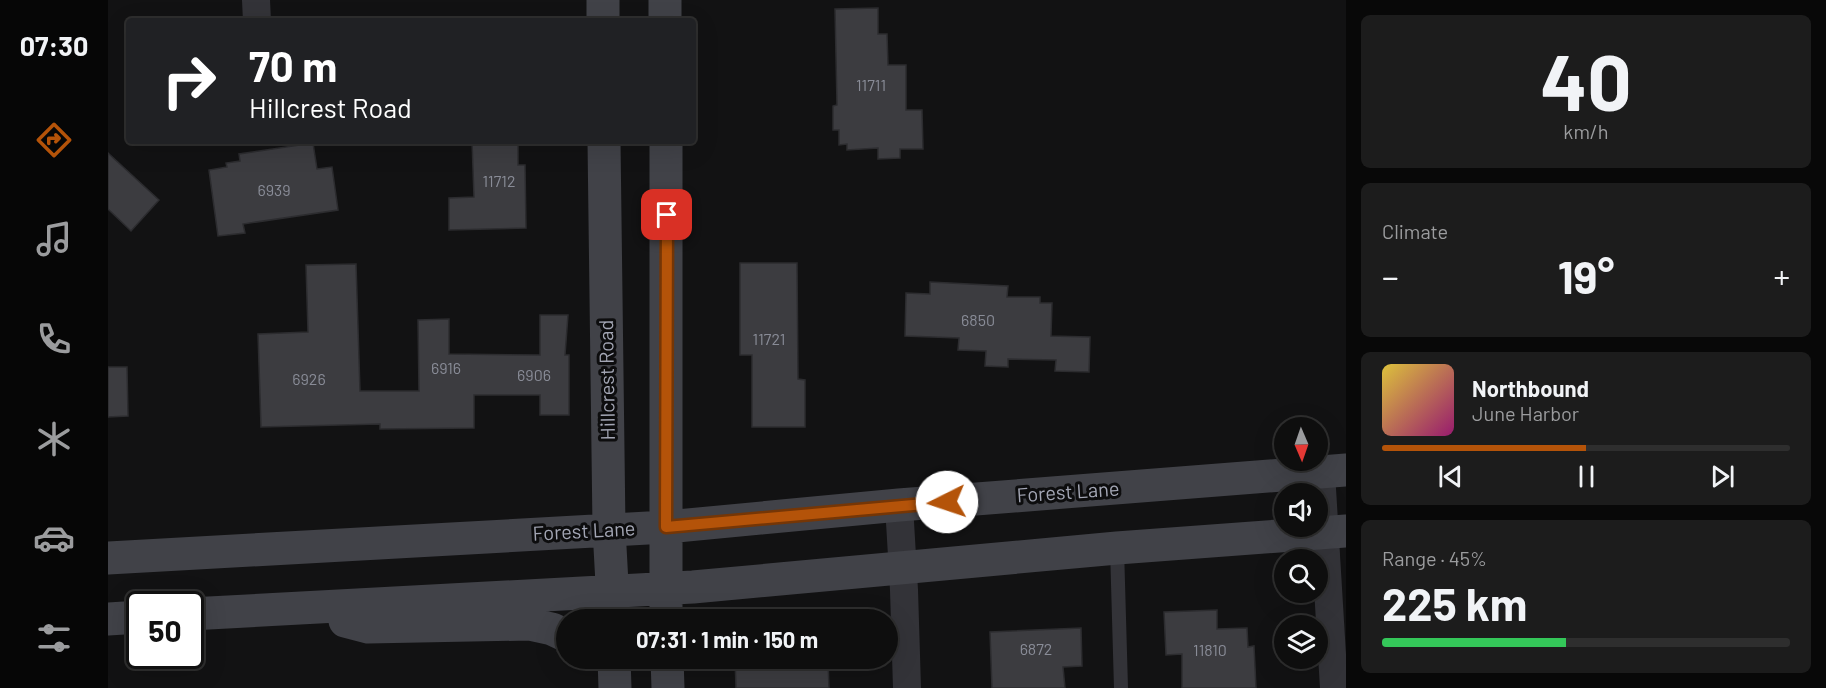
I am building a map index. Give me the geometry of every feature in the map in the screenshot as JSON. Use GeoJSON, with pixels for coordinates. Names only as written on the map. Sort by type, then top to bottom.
{"type":"FeatureCollection","features":[{"type":"Feature","properties":{"kind":"main road"},"geometry":{"type":"LineString","coordinates":[[603,0],[603,18]]}},
{"type":"Feature","properties":{"kind":"main road"},"geometry":{"type":"LineString","coordinates":[[665,0],[665,18]]}},
{"type":"Feature","properties":{"kind":"main road","name":"Hillcrest Road"},"geometry":{"type":"LineString","coordinates":[[604,144],[609,529],[613,606]]}},
{"type":"Feature","properties":{"kind":"main road"},"geometry":{"type":"LineString","coordinates":[[666,144],[666,604]]}},
{"type":"Feature","properties":{"kind":"main road","name":"Forest Lane"},"geometry":{"type":"LineString","coordinates":[[108,558],[666,527],[899,505],[1333,471]]}},
{"type":"Feature","properties":{"kind":"main road"},"geometry":{"type":"LineString","coordinates":[[204,613],[290,608],[666,604],[903,567],[1336,532]]}},
{"type":"Feature","properties":{"kind":"main road"},"geometry":{"type":"LineString","coordinates":[[290,608],[368,627],[529,624],[556,630]]}},
{"type":"Feature","properties":{"kind":"main road"},"geometry":{"type":"LineString","coordinates":[[108,619],[126,618]]}},
{"type":"Feature","properties":{"kind":"main road"},"geometry":{"type":"LineString","coordinates":[[667,669],[668,688]]}},
{"type":"Feature","properties":{"kind":"street"},"geometry":{"type":"LineString","coordinates":[[256,0],[257,18]]}},
{"type":"Feature","properties":{"kind":"street"},"geometry":{"type":"LineString","coordinates":[[1333,471],[1336,532],[1334,688]]}},
{"type":"Feature","properties":{"kind":"street"},"geometry":{"type":"LineString","coordinates":[[899,505],[907,688]]}},
{"type":"Feature","properties":{"kind":"lane"},"geometry":{"type":"LineString","coordinates":[[1117,548],[1121,688]]}},
{"type":"Feature","properties":{"kind":"building"},"geometry":{"type":"Polygon","coordinates":[[[878,8],[878,34],[887,34],[888,65],[906,65],[906,110],[922,110],[923,149],[900,149],[900,158],[878,159],[878,148],[847,150],[847,144],[839,145],[839,130],[833,130],[833,106],[837,105],[835,9],[878,8]]]}},
{"type":"Feature","properties":{"kind":"building"},"geometry":{"type":"Polygon","coordinates":[[[313,144],[317,169],[332,167],[338,210],[243,224],[245,233],[218,236],[209,170],[227,167],[226,163],[240,161],[239,154],[313,144]]]}},
{"type":"Feature","properties":{"kind":"building"},"geometry":{"type":"Polygon","coordinates":[[[472,144],[518,144],[518,165],[525,165],[526,228],[449,230],[449,198],[474,197],[472,144]]]}},
{"type":"Feature","properties":{"kind":"building"},"geometry":{"type":"Polygon","coordinates":[[[108,153],[159,200],[131,231],[108,209],[108,153]]]}},
{"type":"Feature","properties":{"kind":"building"},"geometry":{"type":"Polygon","coordinates":[[[740,263],[797,263],[798,379],[805,380],[805,427],[752,427],[752,355],[740,355],[740,263]]]}},
{"type":"Feature","properties":{"kind":"building"},"geometry":{"type":"Polygon","coordinates":[[[356,264],[360,391],[419,391],[418,320],[449,319],[449,354],[540,355],[540,315],[568,315],[565,355],[569,355],[569,415],[540,415],[540,395],[474,395],[474,428],[380,429],[380,424],[261,427],[258,334],[308,332],[306,265],[356,264]]]}},
{"type":"Feature","properties":{"kind":"building"},"geometry":{"type":"Polygon","coordinates":[[[930,282],[1008,286],[1007,297],[1040,297],[1040,303],[1052,303],[1051,336],[1090,337],[1089,372],[1055,371],[1056,360],[1008,359],[1008,367],[985,366],[986,351],[958,350],[959,338],[905,336],[906,293],[930,294],[930,282]]]}},
{"type":"Feature","properties":{"kind":"building"},"geometry":{"type":"Polygon","coordinates":[[[108,367],[127,367],[128,416],[108,417],[108,367]]]}},
{"type":"Feature","properties":{"kind":"building"},"geometry":{"type":"Polygon","coordinates":[[[1217,610],[1217,629],[1247,628],[1248,647],[1254,646],[1256,688],[1182,688],[1182,654],[1166,655],[1164,612],[1217,610]]]}},
{"type":"Feature","properties":{"kind":"building"},"geometry":{"type":"Polygon","coordinates":[[[1081,628],[1082,666],[1063,667],[1065,688],[992,688],[990,632],[1081,628]]]}},
{"type":"Feature","properties":{"kind":"building"},"geometry":{"type":"Polygon","coordinates":[[[735,669],[828,669],[829,688],[736,688],[735,669]]]}},
{"type":"Feature","properties":{"kind":"route"},"geometry":{"type":"LineString","coordinates":[[667,215],[666,527],[947,502]]}}]}
